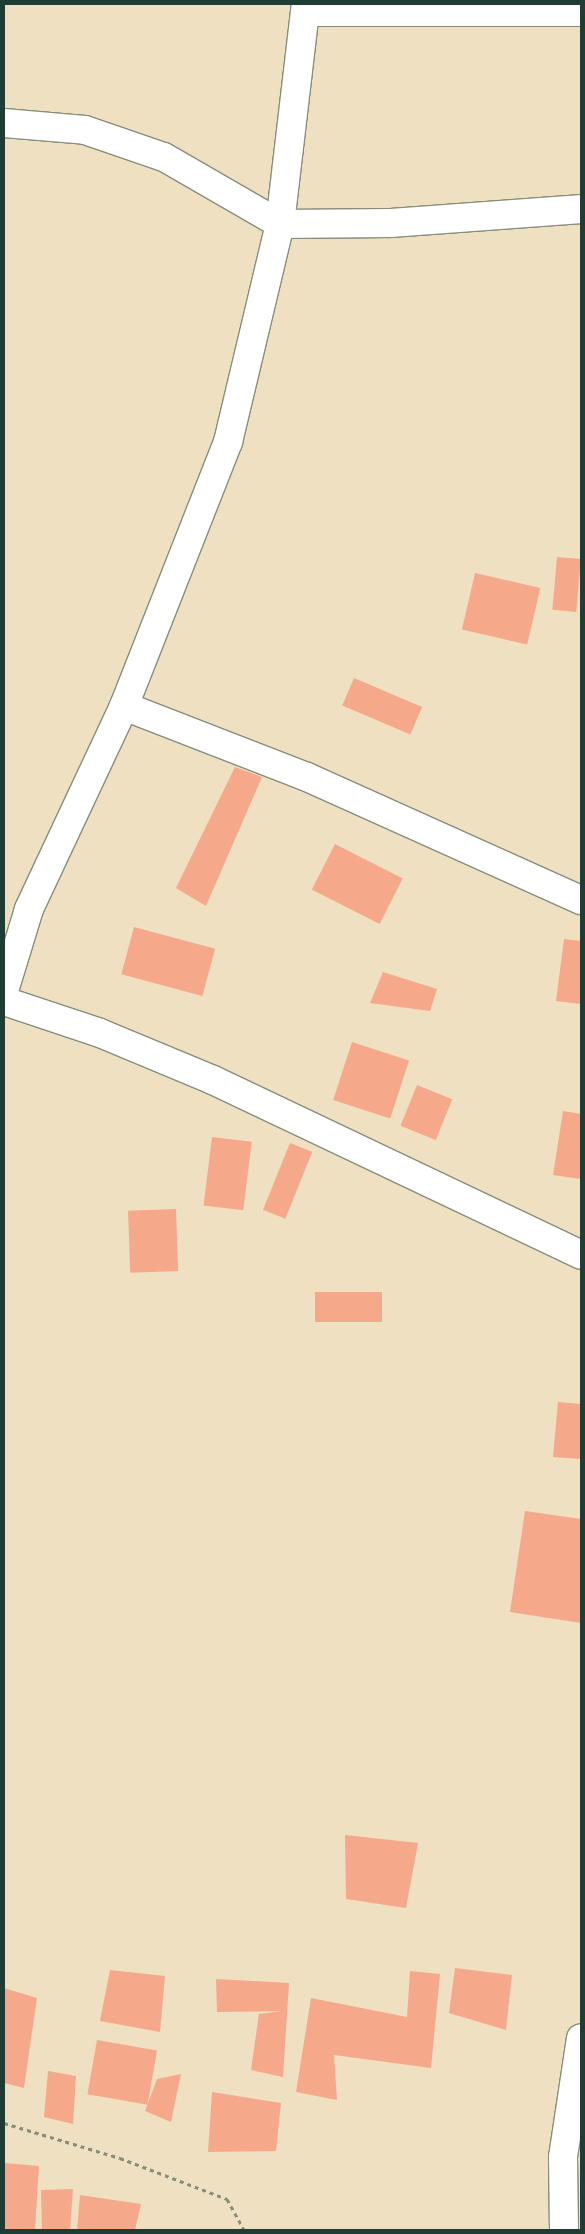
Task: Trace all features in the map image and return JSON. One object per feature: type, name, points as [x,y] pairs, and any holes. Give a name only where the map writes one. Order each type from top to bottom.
[{"type":"street","points":[[4,991],[29,909],[124,706],[228,442],[280,224],[306,8],[581,12]]},
{"type":"street","points":[[4,123],[85,130],[164,157],[280,224],[391,223],[581,209]]},
{"type":"street","points":[[124,706],[306,777],[581,900]]},
{"type":"street","points":[[4,1001],[100,1033],[213,1080],[581,1255]]},
{"type":"street","points":[[564,2230],[563,2157],[581,2042]]},
{"type":"path","points":[[4,2122],[120,2158],[227,2199],[244,2230]]},
{"type":"building","points":[[557,557],[581,559],[576,612],[552,610]]},
{"type":"building","points":[[475,573],[540,588],[527,645],[462,630]]},
{"type":"building","points":[[354,678],[422,707],[410,735],[342,706]]},
{"type":"building","points":[[235,767],[262,777],[206,906],[176,888]]},
{"type":"building","points":[[335,844],[403,879],[380,924],[312,889]]},
{"type":"building","points":[[134,927],[215,949],[202,996],[121,974]]},
{"type":"building","points":[[564,939],[581,941],[581,1004],[556,1001]]},
{"type":"building","points":[[383,972],[437,989],[430,1011],[370,1003]]},
{"type":"building","points":[[352,1042],[409,1061],[390,1119],[333,1100]]},
{"type":"building","points":[[417,1085],[452,1099],[436,1140],[401,1126]]},
{"type":"building","points":[[563,1111],[581,1114],[581,1179],[553,1175]]},
{"type":"building","points":[[212,1137],[252,1142],[243,1210],[204,1205]]},
{"type":"building","points":[[290,1143],[312,1152],[285,1219],[263,1210]]},
{"type":"building","points":[[176,1209],[178,1271],[130,1273],[128,1211]]},
{"type":"building","points":[[315,1292],[382,1292],[382,1322],[315,1322]]},
{"type":"building","points":[[558,1402],[581,1404],[581,1459],[553,1457]]},
{"type":"building","points":[[525,1511],[581,1519],[581,1623],[510,1612]]},
{"type":"building","points":[[345,1835],[418,1843],[406,1908],[346,1899]]},
{"type":"building","points":[[455,1968],[512,1975],[506,2030],[449,2013]]},
{"type":"building","points":[[110,1970],[165,1976],[160,2032],[100,2021]]},
{"type":"building","points":[[410,1971],[440,1974],[431,2068],[334,2055],[337,2100],[296,2092],[311,1998],[407,2017]]},
{"type":"building","points":[[216,1979],[289,1983],[283,2077],[251,2070],[259,2014],[283,2011],[217,2012]]},
{"type":"building","points":[[4,1988],[37,1998],[24,2088],[4,2083]]},
{"type":"building","points":[[97,2040],[157,2051],[148,2105],[87,2094]]},
{"type":"building","points":[[48,2071],[76,2076],[73,2124],[44,2117]]},
{"type":"building","points":[[181,2074],[171,2122],[145,2111],[157,2079]]},
{"type":"building","points":[[212,2092],[281,2103],[276,2151],[208,2152]]},
{"type":"building","points":[[4,2163],[39,2166],[35,2230],[4,2230]]},
{"type":"building","points":[[73,2189],[70,2230],[42,2230],[41,2190]]},
{"type":"building","points":[[80,2195],[141,2204],[135,2230],[77,2230]]}]
